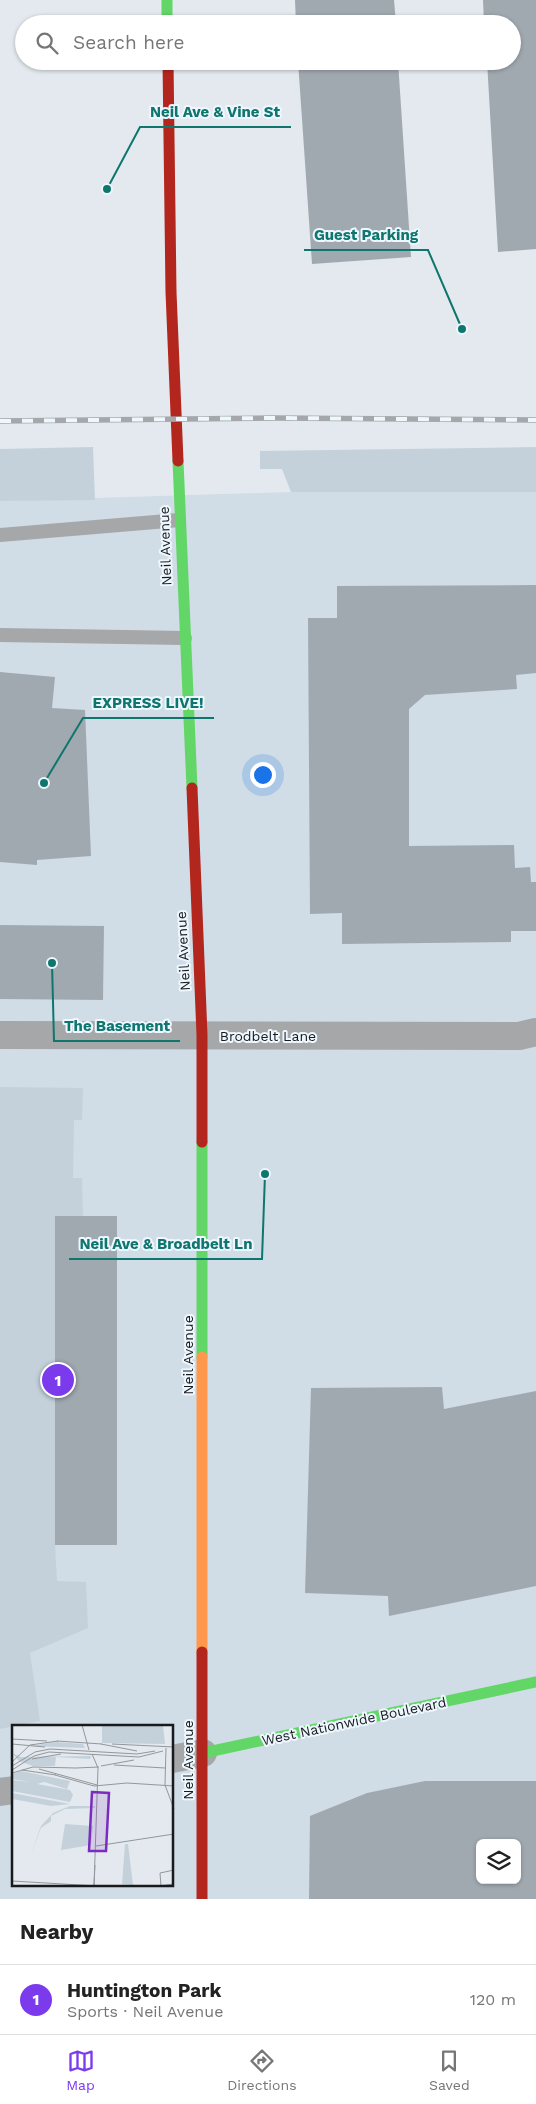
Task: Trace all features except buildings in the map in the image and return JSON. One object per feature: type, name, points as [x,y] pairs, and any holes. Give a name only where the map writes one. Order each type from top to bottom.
[{"type":"street","points":[[167,0],[167,15]]},
{"type":"street","name":"Neil Avenue","points":[[168,70],[171,292],[179,520],[202,1035],[202,1899]]},
{"type":"street","name":"Brodbelt Lane","points":[[0,1036],[519,1036],[536,1032]]},
{"type":"street","name":"West Nationwide Boulevard","points":[[174,1759],[536,1682]]},
{"type":"lane","points":[[0,535],[179,520]]},
{"type":"lane","points":[[0,635],[184,638]]},
{"type":"shaded area","points":[[93,447],[95,500],[0,501],[0,449]]},
{"type":"shaded area","points":[[536,447],[536,492],[291,492],[282,469],[260,469],[260,451]]},
{"type":"shaded area","points":[[291,492],[536,492],[536,1899],[0,1899],[0,501]]},
{"type":"shaded area","points":[[0,1087],[83,1088],[82,1120],[74,1120],[73,1178],[82,1178],[83,1216],[55,1545],[57,1581],[86,1582],[88,1628],[30,1653],[40,1721],[12,1725],[12,1727],[0,1729]]},
{"type":"railway","points":[[0,421],[274,418],[536,420]]},
{"type":"traffic: fast","points":[[167,0],[167,15]]},
{"type":"traffic: fast","points":[[178,461],[192,788]]},
{"type":"traffic: fast","points":[[202,1142],[202,1357]]},
{"type":"traffic: fast","points":[[203,1753],[536,1682]]},
{"type":"traffic: slow","points":[[202,1357],[202,1652]]},
{"type":"traffic: jam","points":[[168,70],[171,292],[178,461]]},
{"type":"traffic: jam","points":[[192,788],[202,1035],[202,1142]]},
{"type":"traffic: jam","points":[[202,1652],[202,1899]]},
{"type":"place","name":"Neil Ave & Vine St","points":[[107,189]]},
{"type":"place","name":"Guest Parking","points":[[462,329]]},
{"type":"place","name":"EXPRESS LIVE!","points":[[44,783]]},
{"type":"place","name":"The Basement","points":[[52,963]]},
{"type":"place","name":"Neil Ave & Broadbelt Ln","points":[[265,1174]]},
{"type":"place","name":"Huntington Park","points":[[58,1380]]}]
